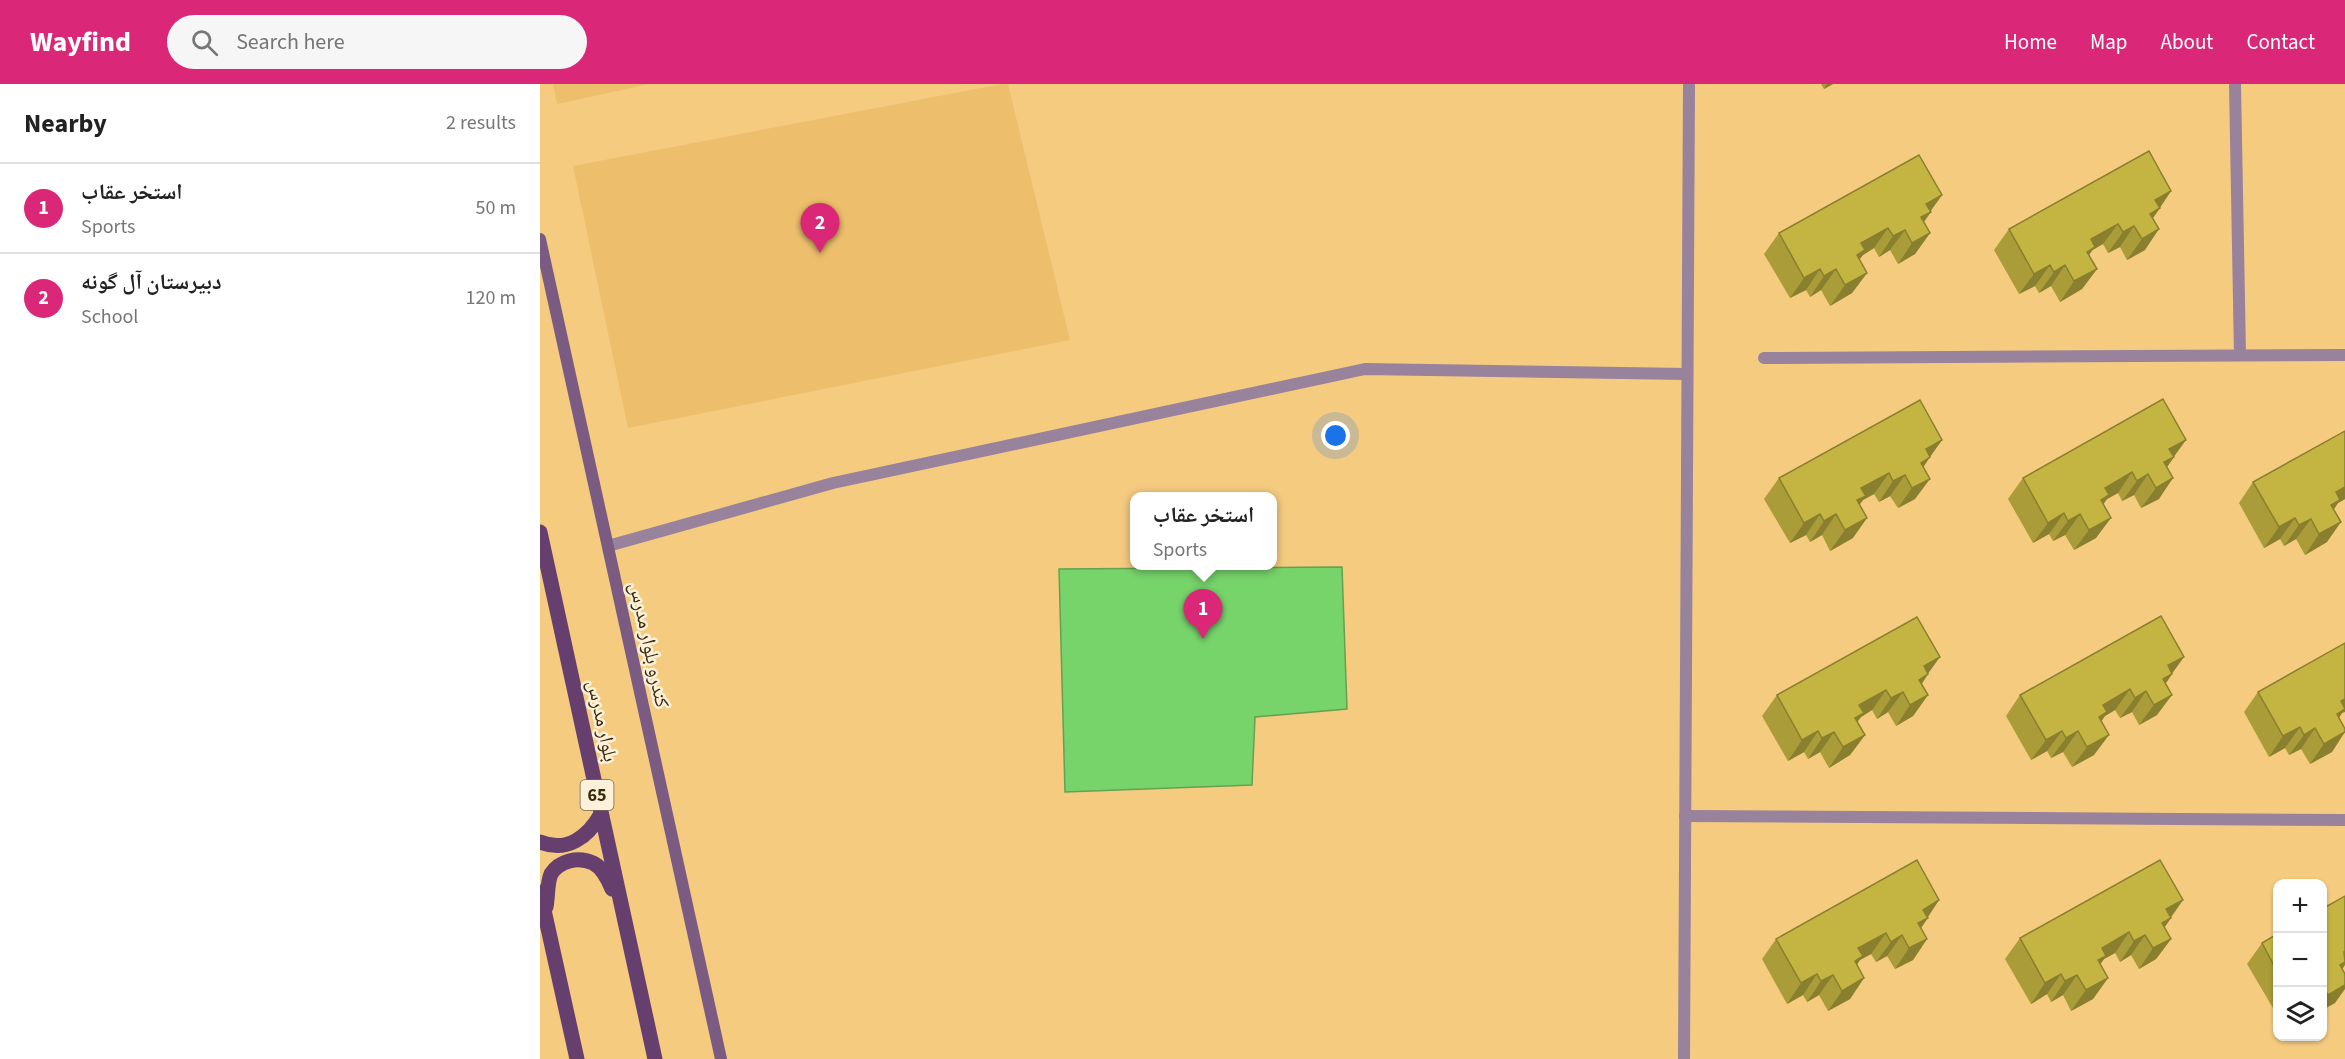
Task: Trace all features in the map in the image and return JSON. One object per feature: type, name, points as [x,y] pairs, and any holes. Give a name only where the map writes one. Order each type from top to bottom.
[{"type":"main road","name":"کندرو بلوار مدرس","points":[[540,239],[721,1059]]},
{"type":"main road","name":"بلوار مدرس","points":[[540,532],[655,1059]]},
{"type":"main road","points":[[540,842],[561,846],[578,841],[592,830],[601,814]]},
{"type":"main road","points":[[545,916],[550,877],[558,865],[572,860],[592,862],[605,873],[623,910]]},
{"type":"main road","points":[[540,892],[577,1059]]},
{"type":"street","points":[[1684,1059],[1689,84]]},
{"type":"street","points":[[2235,84],[2240,355]]},
{"type":"street","points":[[1764,358],[2345,355]]},
{"type":"street","points":[[608,546],[833,483],[1365,369],[1687,374]]},
{"type":"street","points":[[1685,816],[2345,820]]},
{"type":"shaded area","points":[[553,84],[650,84],[557,104]]},
{"type":"shaded area","points":[[1008,84],[1070,340],[628,428],[573,166]]},
{"type":"shaded area","points":[[1277,567],[1342,567],[1347,709],[1255,717],[1252,785],[1065,792],[1059,569],[1277,570]]},
{"type":"building","points":[[2149,151],[2171,191],[2155,200],[2160,208],[2150,214],[2159,229],[2142,239],[2134,226],[2123,232],[2118,224],[2091,239],[2095,247],[2087,252],[2097,269],[2074,281],[2065,265],[2054,272],[2050,265],[2034,274],[2009,229]]},
{"type":"building","points":[[1919,155],[1942,195],[1926,204],[1931,212],[1921,217],[1930,233],[1912,243],[1905,230],[1893,236],[1888,228],[1861,243],[1865,250],[1857,255],[1867,273],[1845,285],[1836,269],[1824,276],[1820,269],[1804,278],[1779,233]]},
{"type":"building","points":[[2163,399],[2186,440],[2169,449],[2174,457],[2164,462],[2173,478],[2156,488],[2148,474],[2137,481],[2132,472],[2105,488],[2109,495],[2101,500],[2111,518],[2089,530],[2080,514],[2068,521],[2064,513],[2048,523],[2023,478]]},
{"type":"building","points":[[1920,400],[1942,440],[1926,449],[1930,457],[1921,463],[1930,479],[1912,488],[1905,475],[1893,481],[1889,473],[1861,488],[1866,496],[1857,500],[1867,518],[1845,530],[1836,514],[1824,521],[1820,514],[1804,523],[1779,478]]},
{"type":"building","points":[[2345,431],[2345,487],[2336,492],[2340,500],[2331,505],[2341,522],[2319,534],[2311,519],[2299,525],[2295,518],[2279,527],[2253,482]]},
{"type":"building","points":[[2161,616],[2184,657],[2168,665],[2172,674],[2163,679],[2172,695],[2154,705],[2146,691],[2135,698],[2130,689],[2103,705],[2107,712],[2099,717],[2109,735],[2087,747],[2078,731],[2066,738],[2062,731],[2046,740],[2020,695]]},
{"type":"building","points":[[1917,617],[1940,657],[1924,666],[1928,674],[1919,680],[1928,695],[1910,705],[1903,692],[1891,698],[1886,690],[1859,705],[1864,713],[1855,718],[1865,735],[1843,747],[1834,732],[1822,738],[1818,731],[1802,740],[1777,695]]},
{"type":"building","points":[[2345,643],[2345,699],[2341,701],[2345,709],[2337,714],[2345,732],[2324,744],[2315,728],[2304,735],[2300,727],[2283,736],[2258,692]]},
{"type":"building","points":[[1917,860],[1939,900],[1923,910],[1928,918],[1918,923],[1927,939],[1909,948],[1902,935],[1891,942],[1886,933],[1858,948],[1863,956],[1855,961],[1864,978],[1842,991],[1833,975],[1821,981],[1817,974],[1801,983],[1776,939]]},
{"type":"building","points":[[2160,860],[2183,900],[2166,909],[2171,918],[2162,923],[2171,939],[2153,948],[2145,935],[2134,941],[2129,932],[2102,948],[2106,956],[2098,960],[2108,978],[2086,990],[2077,975],[2065,981],[2061,974],[2045,983],[2020,938]]},
{"type":"building","points":[[2345,896],[2345,962],[2340,965],[2345,974],[2345,985],[2328,995],[2327,994],[2327,906]]},
{"type":"building","points":[[2273,936],[2273,964],[2262,943]]},
{"type":"place","name":"دبیرستان آل گونه","points":[[820,253]]},
{"type":"place","name":"استخر عقاب","points":[[1203,639]]}]
